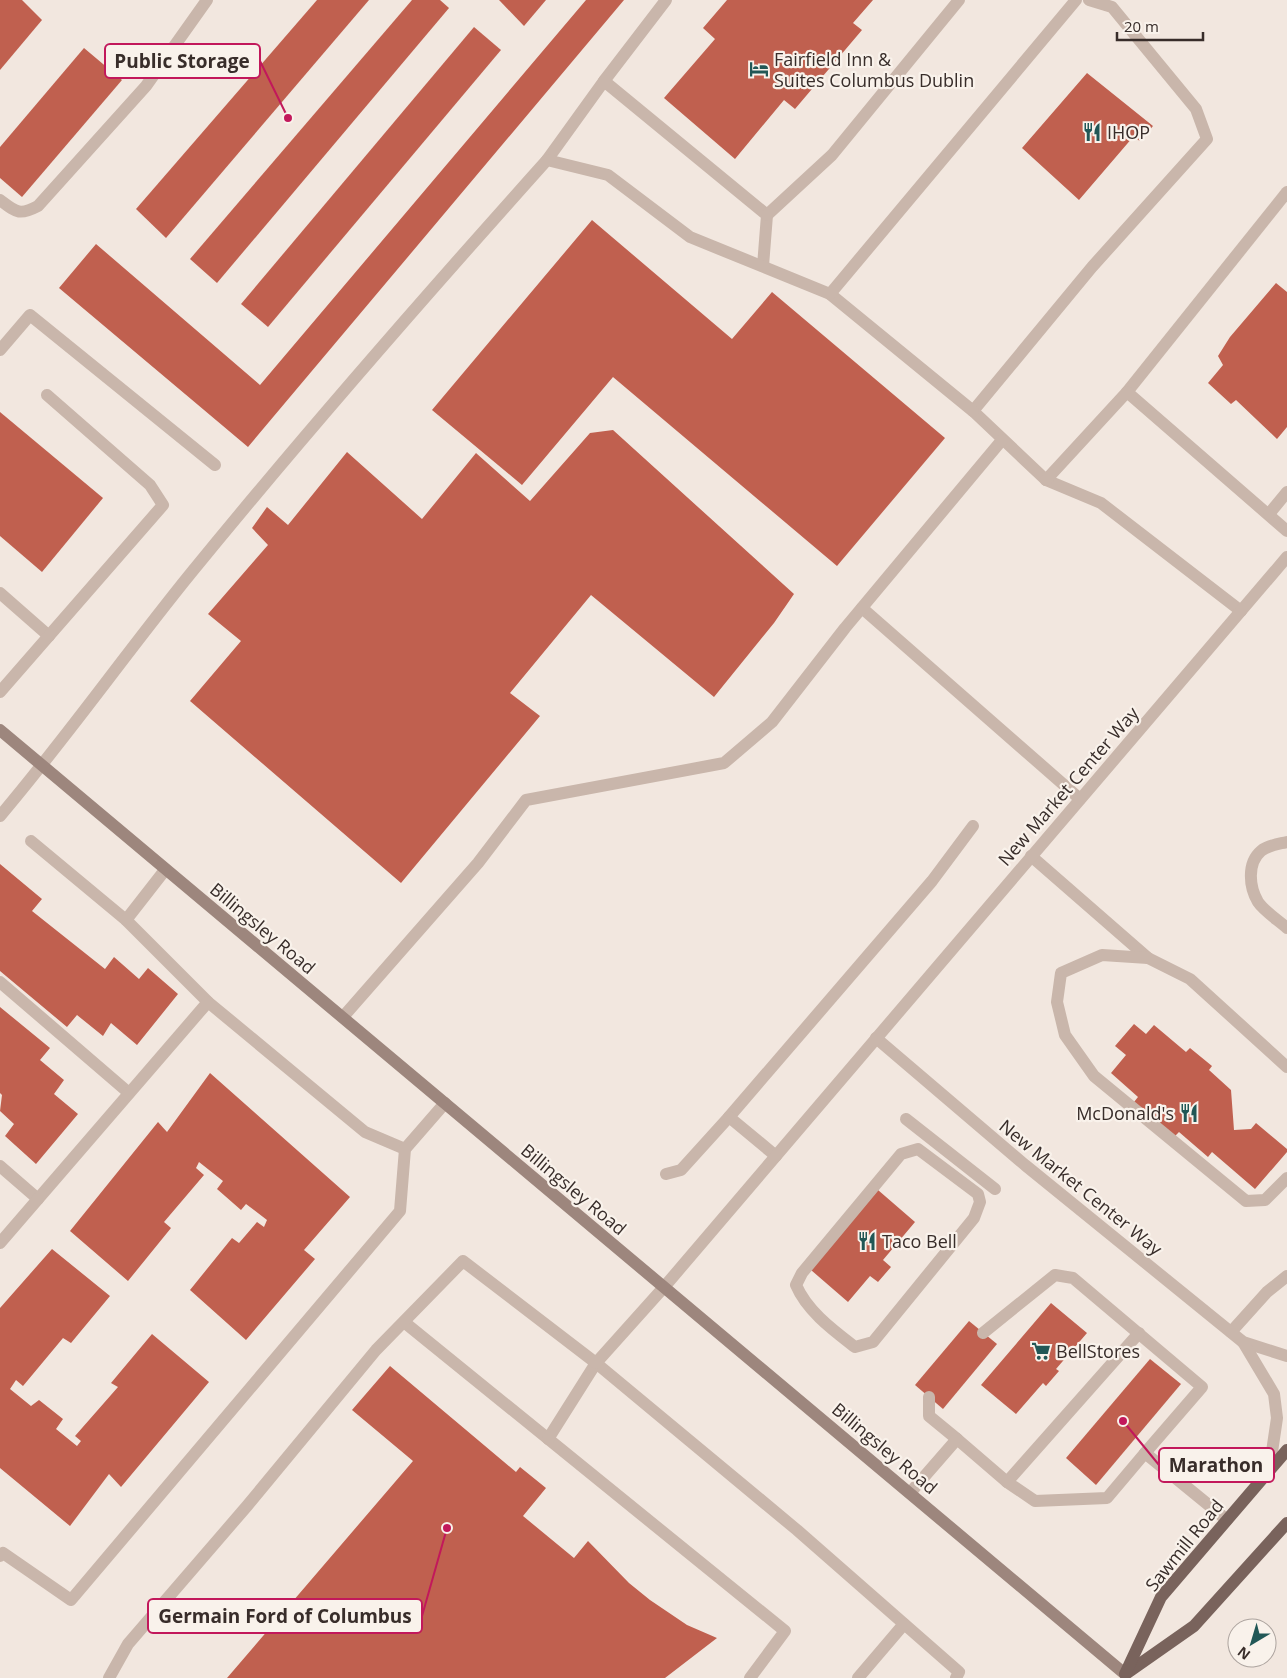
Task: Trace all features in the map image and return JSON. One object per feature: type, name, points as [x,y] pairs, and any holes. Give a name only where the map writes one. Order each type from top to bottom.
[{"type":"main road","name":"Sawmill Road","points":[[1124,1676],[1161,1597],[1287,1450]]},
{"type":"main road","points":[[1124,1676],[1194,1626],[1287,1524]]},
{"type":"street","points":[[0,200],[14,211],[26,212],[38,206],[146,86],[207,0]]},
{"type":"street","points":[[0,816],[43,766],[133,644],[215,543],[377,352],[547,160],[666,0]]},
{"type":"street","points":[[763,266],[767,215],[832,155],[959,0]]},
{"type":"street","points":[[830,294],[1076,0]]},
{"type":"street","points":[[973,411],[1092,267],[1208,139],[1196,109],[1112,7],[1089,0]]},
{"type":"street","points":[[604,81],[767,215]]},
{"type":"street","points":[[547,160],[608,175],[690,237],[830,294],[973,411],[1046,480],[1101,503],[1241,611]]},
{"type":"street","points":[[1046,480],[1127,392],[1287,192]]},
{"type":"street","points":[[0,350],[30,315],[215,465]]},
{"type":"street","points":[[1127,392],[1287,531]]},
{"type":"street","points":[[0,692],[163,504],[150,485],[47,395]]},
{"type":"street","points":[[343,1017],[478,863],[526,800],[724,763],[772,722],[862,608],[1002,440]]},
{"type":"street","points":[[1269,514],[1287,492]]},
{"type":"street","name":"New Market Center Way","points":[[548,1439],[596,1363],[665,1286],[1287,557]]},
{"type":"street","points":[[0,593],[49,636]]},
{"type":"street","points":[[862,608],[1080,799]]},
{"type":"street","name":"Billingsley Road","points":[[0,730],[165,870],[665,1286],[1124,1676]]},
{"type":"street","points":[[666,1174],[681,1170],[729,1116],[932,882],[973,826]]},
{"type":"street","points":[[31,841],[126,920],[208,1002],[365,1132],[405,1149]]},
{"type":"street","points":[[1287,842],[1273,845],[1260,852],[1251,870],[1251,880],[1258,902],[1287,928]]},
{"type":"street","points":[[1031,856],[1148,958],[1190,979],[1287,1067]]},
{"type":"street","points":[[126,920],[165,870]]},
{"type":"street","points":[[1148,958],[1102,955],[1061,973],[1057,1002],[1065,1035],[1094,1076],[1246,1200],[1265,1200],[1287,1178]]},
{"type":"street","points":[[0,982],[129,1093]]},
{"type":"street","points":[[0,1244],[208,1002]]},
{"type":"street","name":"New Market Center Way","points":[[876,1038],[1025,1165],[1243,1342],[1274,1394],[1277,1418],[1268,1472]]},
{"type":"street","points":[[1,1553],[71,1600],[400,1212],[405,1149],[445,1103]]},
{"type":"street","points":[[729,1116],[776,1156]]},
{"type":"street","points":[[906,1119],[996,1189]]},
{"type":"street","points":[[918,1149],[978,1194],[980,1202],[974,1218],[873,1342],[855,1347],[825,1323],[800,1296],[796,1285],[802,1273],[901,1154],[918,1149],[927,1134]]},
{"type":"street","points":[[0,1166],[38,1199]]},
{"type":"street","points":[[109,1678],[128,1644],[247,1506],[376,1350],[463,1261],[596,1363],[797,1530],[959,1672],[956,1678]]},
{"type":"street","points":[[929,1397],[929,1416],[1007,1482],[1035,1500],[1107,1498],[1202,1387],[1073,1278],[1055,1275],[983,1333]]},
{"type":"street","points":[[1231,1332],[1267,1292],[1287,1276]]},
{"type":"street","points":[[404,1322],[785,1631],[750,1678]]},
{"type":"street","points":[[1007,1482],[1139,1333]]},
{"type":"street","name":"New Market Center Way","points":[[1243,1342],[1287,1356]]},
{"type":"street","points":[[910,1493],[957,1439]]},
{"type":"street","points":[[1145,1453],[1228,1520]]},
{"type":"street","points":[[858,1678],[904,1624]]},
{"type":"building","points":[[0,0],[22,0],[42,20],[0,70]]},
{"type":"building","points":[[317,0],[369,0],[166,238],[136,209]]},
{"type":"building","points":[[412,0],[440,0],[449,8],[217,283],[190,259]]},
{"type":"building","points":[[499,0],[546,0],[524,26]]},
{"type":"building","points":[[586,0],[624,0],[248,447],[59,288],[96,244],[260,385]]},
{"type":"building","name":"Fairfield Inn & Suites Columbus Dublin","points":[[727,0],[873,0],[853,23],[862,30],[795,109],[784,100],[735,159],[664,98],[715,39],[703,28]]},
{"type":"building","points":[[474,27],[501,50],[268,327],[241,304]]},
{"type":"building","points":[[84,48],[122,80],[22,197],[0,178],[0,147]]},
{"type":"building","name":"IHOP","points":[[1087,73],[1153,126],[1140,141],[1133,137],[1079,200],[1022,148]]},
{"type":"building","points":[[592,220],[732,339],[772,292],[945,438],[837,566],[613,377],[522,485],[432,410]]},
{"type":"building","points":[[1276,283],[1287,292],[1287,427],[1277,439],[1236,400],[1231,404],[1208,383],[1223,365],[1218,356],[1230,337]]},
{"type":"building","points":[[0,412],[103,498],[42,572],[0,536]]},
{"type":"building","points":[[613,430],[794,594],[774,623],[714,697],[591,595],[510,693],[540,716],[401,883],[190,701],[241,641],[208,614],[268,545],[252,528],[267,507],[288,525],[347,452],[422,519],[476,453],[530,501],[590,433]]},
{"type":"building","points":[[0,864],[42,899],[32,911],[105,969],[114,957],[139,979],[148,968],[178,994],[137,1045],[111,1023],[103,1036],[77,1015],[67,1027],[0,971]]},
{"type":"building","points":[[0,1007],[50,1048],[40,1060],[64,1080],[54,1094],[78,1114],[36,1164],[5,1136],[14,1124],[0,1111],[2,1095],[0,1093]]},
{"type":"building","name":"McDonald's","points":[[1134,1024],[1146,1034],[1154,1025],[1186,1052],[1190,1048],[1212,1066],[1209,1070],[1231,1090],[1234,1130],[1251,1129],[1256,1123],[1287,1149],[1287,1152],[1255,1189],[1212,1152],[1208,1157],[1179,1132],[1174,1137],[1134,1102],[1138,1097],[1111,1073],[1126,1055],[1115,1046]]},
{"type":"building","points":[[210,1073],[350,1197],[304,1250],[315,1259],[246,1340],[190,1290],[232,1238],[239,1243],[257,1222],[264,1227],[267,1220],[246,1204],[241,1210],[217,1189],[223,1181],[199,1162],[196,1168],[204,1175],[164,1222],[171,1228],[128,1281],[70,1231],[158,1122],[167,1132]]},
{"type":"building","name":"Taco Bell","points":[[878,1190],[915,1222],[883,1260],[891,1267],[878,1282],[870,1276],[848,1302],[811,1270]]},
{"type":"building","points":[[52,1249],[110,1296],[71,1343],[63,1338],[23,1386],[16,1380],[10,1389],[31,1406],[39,1400],[63,1419],[56,1429],[77,1446],[81,1441],[75,1436],[118,1387],[111,1383],[152,1334],[209,1382],[121,1487],[109,1474],[70,1526],[0,1468],[0,1308]]},
{"type":"building","name":"BellStores","points":[[1051,1303],[1087,1333],[1056,1369],[1059,1371],[1046,1386],[1043,1383],[1016,1414],[981,1385]]},
{"type":"building","points":[[969,1321],[997,1344],[943,1409],[915,1385]]},
{"type":"building","points":[[1150,1359],[1181,1384],[1096,1485],[1066,1458]]},
{"type":"building","points":[[390,1366],[516,1472],[520,1467],[546,1488],[523,1516],[574,1558],[588,1541],[629,1583],[650,1600],[687,1625],[717,1638],[665,1678],[227,1678],[413,1461],[352,1410]]},
{"type":"place","name":"Fairfield Inn & Suites Columbus Dublin","points":[[759,69]]},
{"type":"place","name":"Public Storage","points":[[288,118]]},
{"type":"place","name":"IHOP","points":[[1092,132]]},
{"type":"place","name":"McDonald's","points":[[1189,1113]]},
{"type":"place","name":"Taco Bell","points":[[867,1241]]},
{"type":"place","name":"BellStores","points":[[1041,1351]]},
{"type":"place","name":"Marathon","points":[[1123,1421]]},
{"type":"place","name":"Germain Ford of Columbus","points":[[447,1528]]}]
